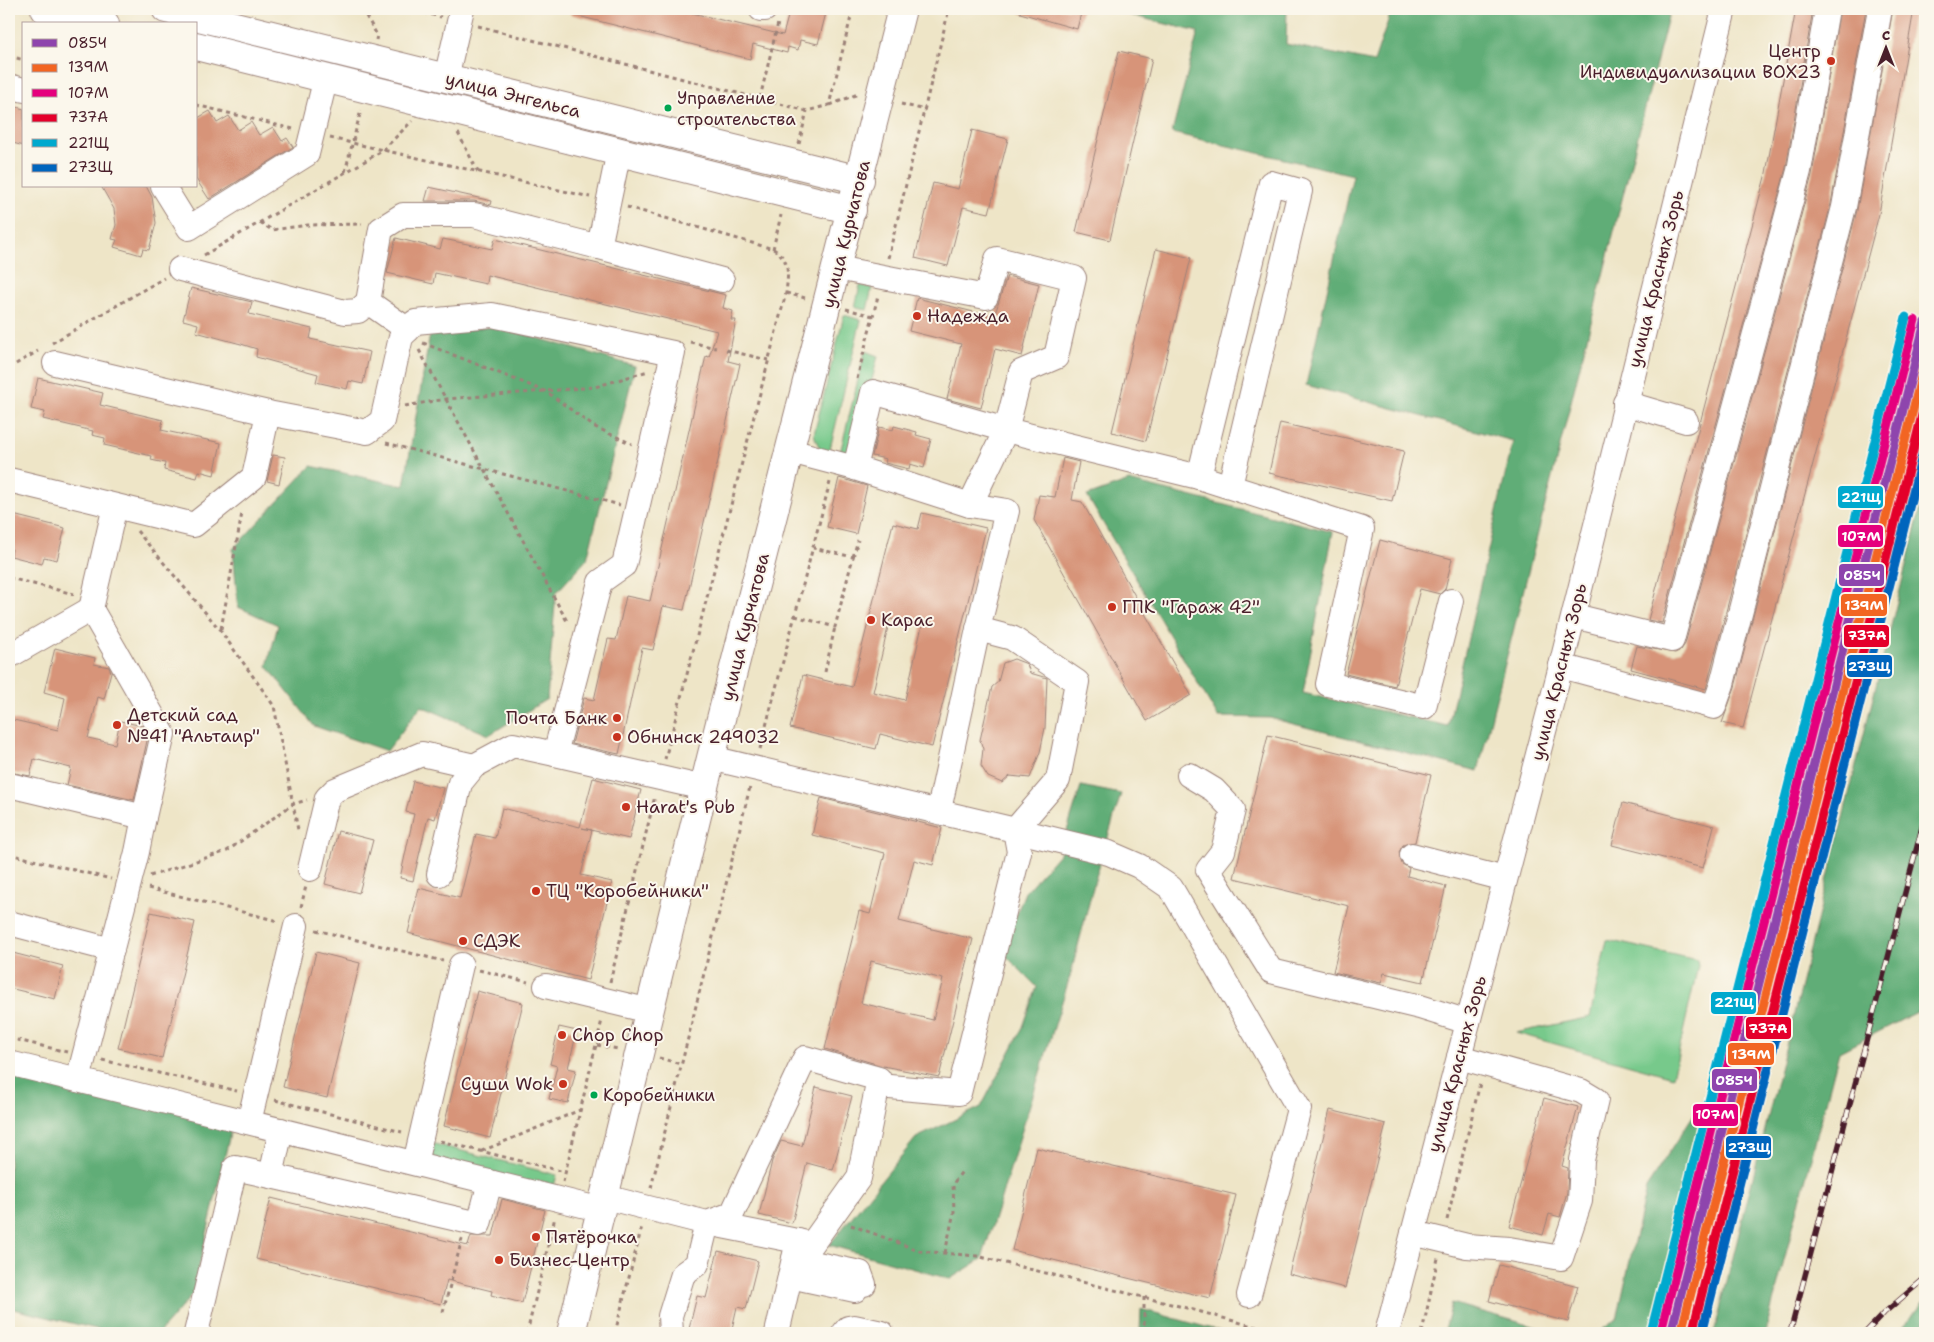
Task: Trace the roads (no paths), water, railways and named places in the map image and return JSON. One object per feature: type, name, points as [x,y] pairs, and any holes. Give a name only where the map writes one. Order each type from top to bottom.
[{"type":"main road","points":[[45,9],[72,20],[88,22]]},
{"type":"main road","name":"улица Энгельса","points":[[166,9],[860,180]]},
{"type":"main road","name":"улица Курчатова","points":[[571,1333],[604,1204],[711,758],[860,180],[902,9]]},
{"type":"main road","name":"улица Энгельса","points":[[198,46],[852,210]]},
{"type":"street","name":"улица Красных Зорь","points":[[1387,1333],[1574,616],[1625,403],[1724,9]]},
{"type":"street","points":[[1574,616],[1672,640],[1799,171],[1827,9]]},
{"type":"street","points":[[1561,666],[1714,707],[1722,684],[1844,207],[1880,9]]},
{"type":"street","points":[[446,78],[461,15]]},
{"type":"street","points":[[164,188],[189,228],[307,154],[326,77]]},
{"type":"street","points":[[9,86],[22,89]]},
{"type":"street","points":[[599,247],[619,151]]},
{"type":"street","points":[[1199,477],[1271,184],[1300,191],[1230,486]]},
{"type":"street","points":[[180,269],[345,312],[358,311],[368,302],[381,229],[403,214],[474,215],[722,280]]},
{"type":"street","points":[[837,268],[986,298],[997,259],[1074,278],[1056,357],[1021,372],[1006,430],[970,505]]},
{"type":"street","points":[[368,302],[410,334]]},
{"type":"street","points":[[50,352],[268,413],[367,432],[382,421],[402,337],[410,334],[415,322],[492,315],[673,353],[624,565],[600,582],[555,754]]},
{"type":"street","points":[[845,465],[873,392],[1006,430],[1199,477],[1362,529],[1328,684],[1424,707],[1451,601]]},
{"type":"street","points":[[1625,403],[1686,421]]},
{"type":"street","points":[[9,480],[194,526],[254,477],[268,413]]},
{"type":"street","points":[[790,451],[845,465],[970,505],[1007,511],[978,629],[939,810]]},
{"type":"street","points":[[78,1080],[112,950],[162,734],[92,604],[115,506]]},
{"type":"street","points":[[9,656],[92,604]]},
{"type":"street","points":[[878,1086],[959,1093],[1019,852],[1016,830],[1058,780],[1076,682],[1012,638],[978,629]]},
{"type":"street","points":[[439,874],[460,783],[474,766],[514,746],[704,788]]},
{"type":"street","points":[[307,876],[327,798],[335,790],[422,754],[474,766]]},
{"type":"street","points":[[711,758],[939,810],[1109,853],[1139,866],[1171,888],[1299,1109],[1249,1295]]},
{"type":"street","points":[[1189,774],[1214,790],[1233,810],[1223,851],[1208,870],[1271,971],[1420,1007],[1468,1022]]},
{"type":"street","points":[[9,785],[144,817]]},
{"type":"street","points":[[1412,855],[1505,879]]},
{"type":"street","points":[[9,923],[112,950]]},
{"type":"street","points":[[249,1122],[296,926]]},
{"type":"street","points":[[415,1164],[461,965]]},
{"type":"street","points":[[546,986],[650,1012]]},
{"type":"street","points":[[1413,1233],[1467,1246],[1508,1249],[1561,1258],[1580,1202],[1582,1160],[1596,1100],[1581,1091],[1458,1057]]},
{"type":"street","points":[[707,1223],[732,1214],[805,1058],[879,1079],[859,1178],[812,1244],[794,1259],[777,1333]]},
{"type":"street","points":[[9,1062],[490,1182],[604,1204],[646,1208],[707,1223],[794,1259],[860,1273],[859,1287]]},
{"type":"street","points":[[271,1176],[281,1130]]},
{"type":"street","points":[[196,1333],[235,1168],[479,1224],[490,1182]]},
{"type":"street","points":[[671,1333],[670,1316],[683,1274],[697,1264],[707,1223]]},
{"type":"street","points":[[844,1333],[848,1328],[854,1327],[882,1333]]},
{"type":"railway","points":[[1790,1333],[1925,816]]},
{"type":"railway","points":[[1865,1333],[1884,1313],[1925,1278]]},
{"type":"place","name":"Центр Индивидуализации BOX23","points":[[1831,61]]},
{"type":"place","name":"Управление строительства","points":[[668,108]]},
{"type":"place","name":"Надежда","points":[[917,316]]},
{"type":"place","name":"ГПК \"Гараж 42\"","points":[[1112,607]]},
{"type":"place","name":"Карас","points":[[871,620]]},
{"type":"place","name":"Почта Банк","points":[[617,718]]},
{"type":"place","name":"Детский сад №41 \"Альтаир\"","points":[[117,725]]},
{"type":"place","name":"Обнинск 249032","points":[[617,737]]},
{"type":"place","name":"Harat's Pub","points":[[626,807]]},
{"type":"place","name":"ТЦ \"Коробейники\"","points":[[536,891]]},
{"type":"place","name":"СДЭК","points":[[463,941]]},
{"type":"place","name":"Chop Chop","points":[[562,1035]]},
{"type":"place","name":"Суши Wok","points":[[563,1084]]},
{"type":"place","name":"Коробейники","points":[[594,1095]]},
{"type":"place","name":"Пятёрочка","points":[[536,1237]]},
{"type":"place","name":"Бизнес-Центр","points":[[499,1260]]}]
